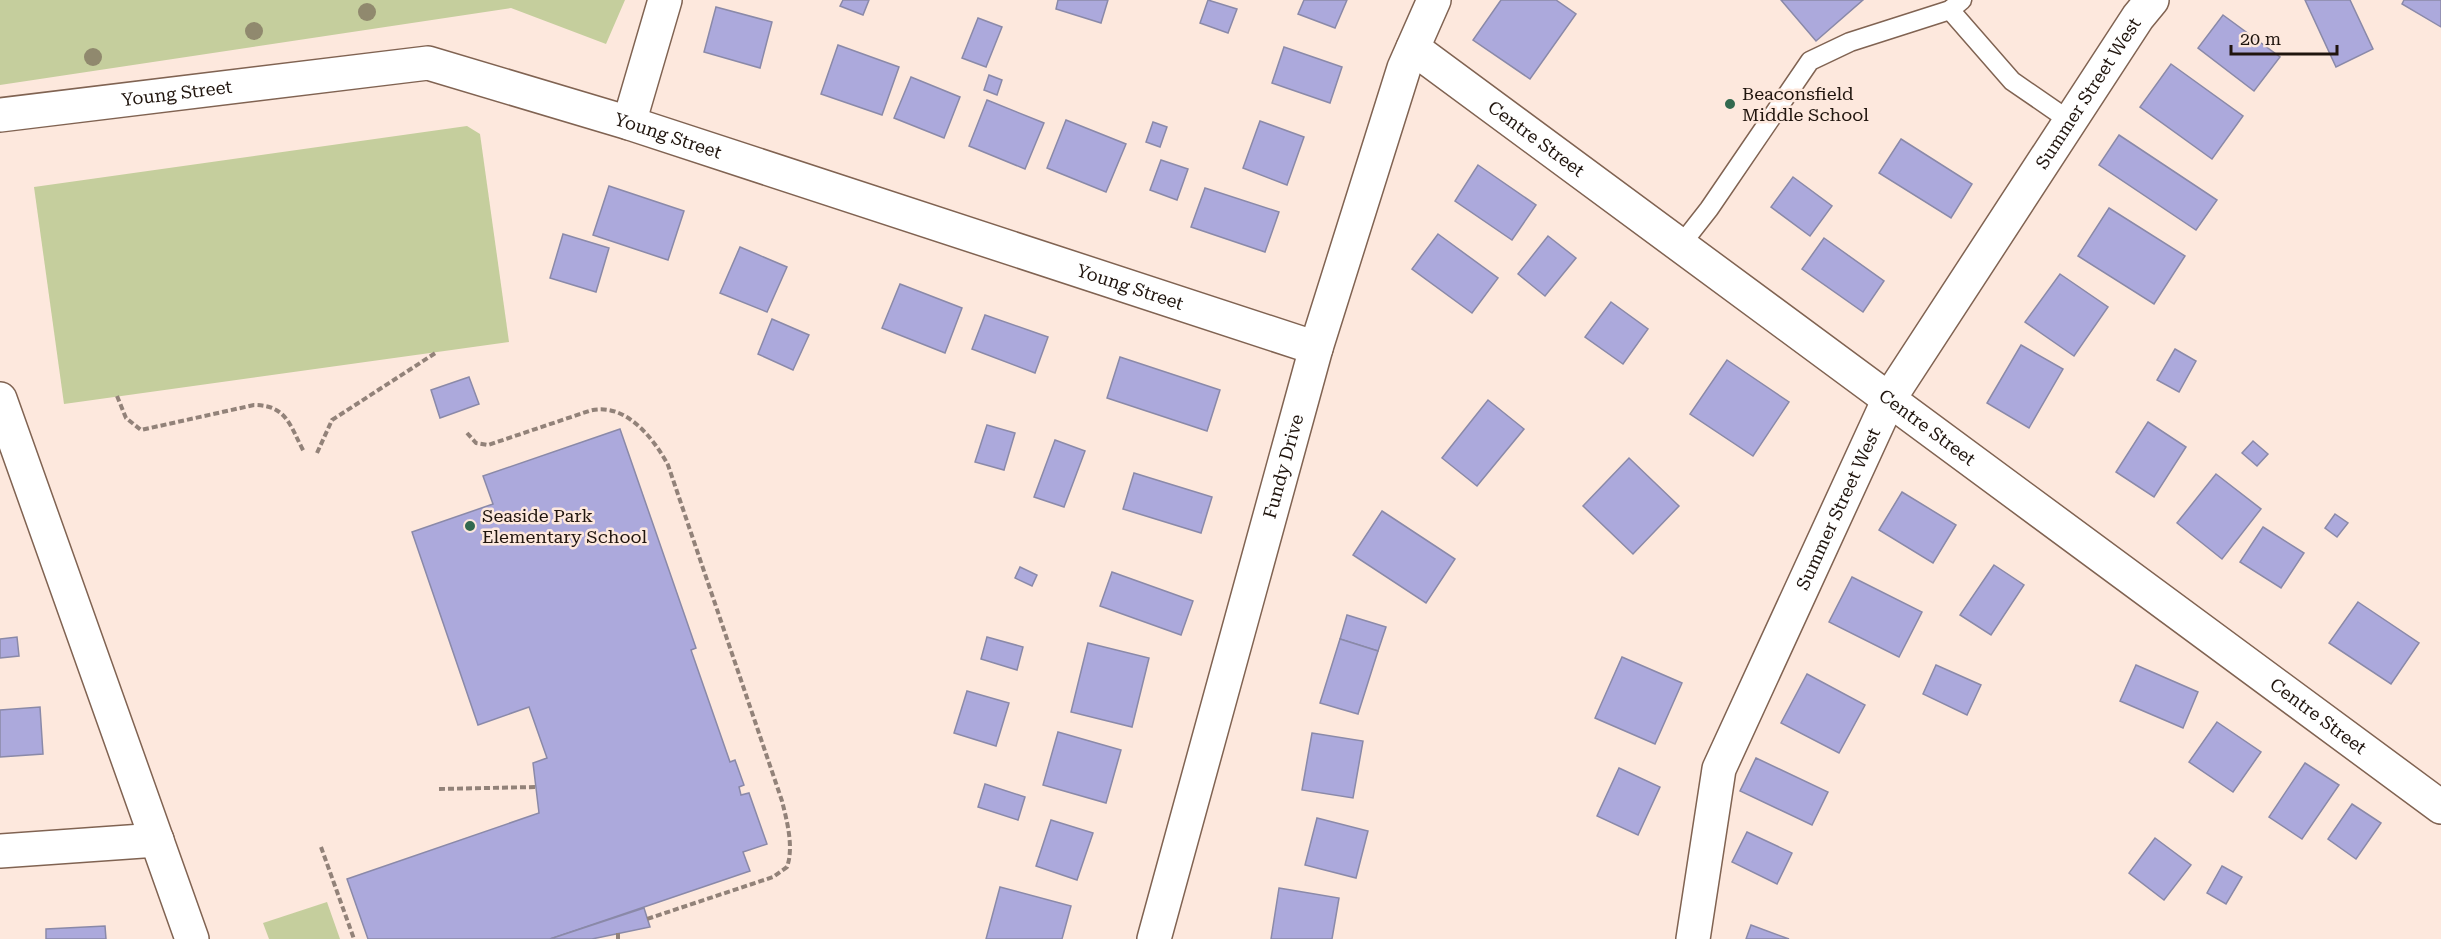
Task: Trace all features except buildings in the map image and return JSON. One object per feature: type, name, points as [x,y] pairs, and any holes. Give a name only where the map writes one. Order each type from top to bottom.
[{"type":"street","points":[[629,123],[665,0]]},
{"type":"street","name":"Fundy Drive","points":[[1154,939],[1316,348],[1404,68],[1434,0]]},
{"type":"street","name":"Summer Street West","points":[[1693,939],[1719,770],[1889,399],[2138,17],[2152,0]]},
{"type":"street","name":"Centre Street","points":[[1413,48],[1889,399],[2435,791]]},
{"type":"street","name":"Young Street","points":[[0,115],[428,63],[629,123],[1316,348]]},
{"type":"street","points":[[3,413],[192,939]]},
{"type":"street","points":[[0,851],[157,840]]},
{"type":"lane","points":[[1680,246],[1709,209],[1810,61],[1850,42],[1956,5],[2012,81],[2070,121]]},
{"type":"path","points":[[317,453],[332,420],[437,352]]},
{"type":"path","points":[[117,396],[126,418],[141,430],[254,405],[267,405],[277,408],[284,416],[304,452]]},
{"type":"path","points":[[467,433],[476,443],[488,445],[590,411],[606,408],[620,412],[634,423],[652,441],[668,465],[782,801],[788,828],[790,855],[787,867],[773,876],[647,919]]},
{"type":"path","points":[[439,789],[536,787]]},
{"type":"path","points":[[321,847],[354,939]]},
{"type":"path","points":[[618,933],[618,939]]},
{"type":"green space","points":[[0,0],[625,0],[606,44],[511,8],[0,85]]},
{"type":"green space","points":[[467,126],[480,134],[509,342],[64,404],[34,187]]},
{"type":"green space","points":[[327,902],[340,939],[269,939],[263,923]]},
{"type":"place","name":"Beaconsfield Middle School","points":[[1730,104]]},
{"type":"place","name":"Seaside Park Elementary School","points":[[470,526]]}]
